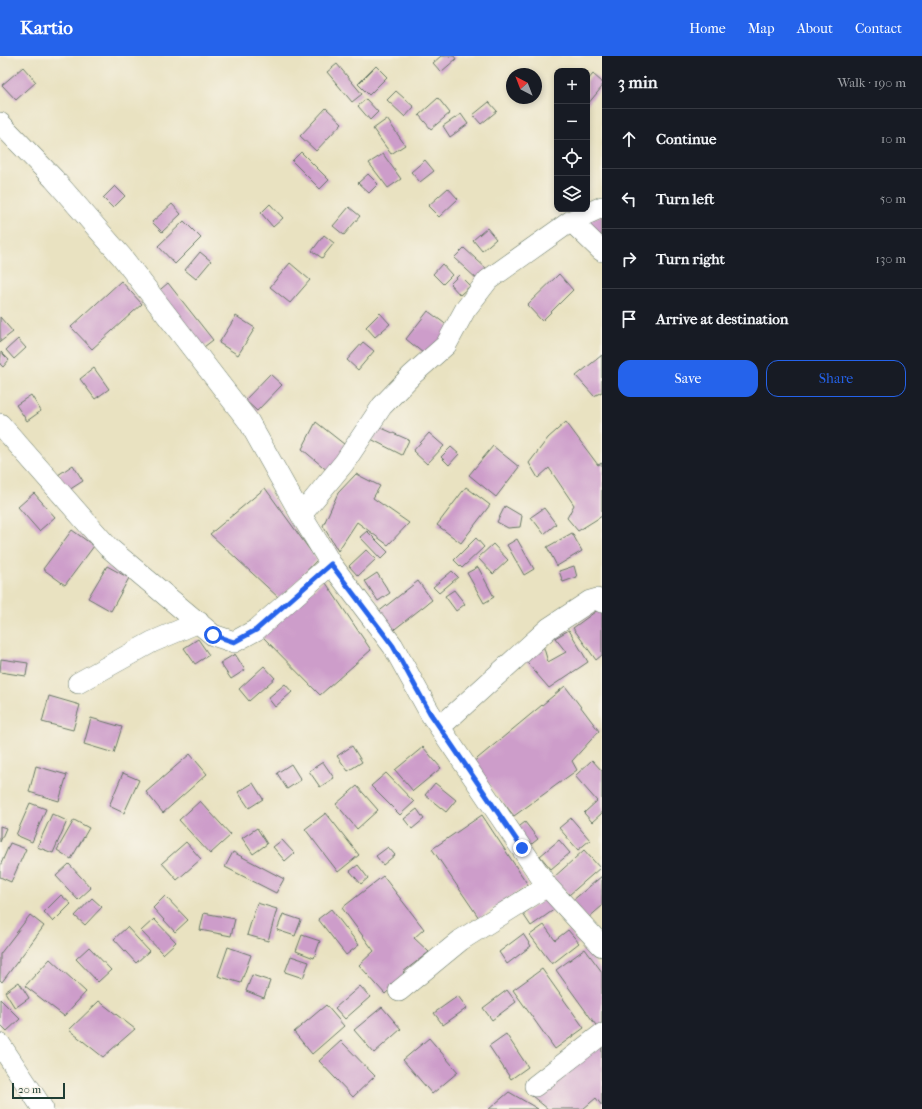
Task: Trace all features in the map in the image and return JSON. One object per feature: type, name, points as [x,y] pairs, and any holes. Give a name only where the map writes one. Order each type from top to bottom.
[{"type":"street","points":[[0,123],[54,179],[122,257],[249,422],[301,515],[331,564],[393,646],[430,713],[547,886],[602,946]]},
{"type":"street","points":[[301,515],[344,463],[382,406],[412,375],[446,345],[465,310],[488,280],[571,221],[602,207]]},
{"type":"street","points":[[571,221],[602,250]]},
{"type":"street","points":[[0,424],[108,547],[213,635],[234,642],[256,630],[331,564]]},
{"type":"street","points":[[440,727],[549,628],[590,601],[597,599],[602,602]]},
{"type":"street","points":[[78,683],[152,642],[199,622]]},
{"type":"street","points":[[399,991],[462,940],[547,886]]},
{"type":"street","points":[[535,1086],[602,1034]]},
{"type":"street","points":[[0,1044],[43,1109]]},
{"type":"building","points":[[441,56],[454,56],[456,59],[441,72],[433,63]]},
{"type":"building","points":[[337,64],[362,94],[352,102],[327,72]]},
{"type":"building","points":[[376,66],[387,77],[369,95],[358,84]]},
{"type":"building","points":[[23,67],[36,82],[16,100],[2,85]]},
{"type":"building","points":[[593,74],[602,82],[602,87],[590,101],[590,78]]},
{"type":"building","points":[[396,91],[414,107],[405,117],[387,100]]},
{"type":"building","points":[[438,98],[450,113],[431,129],[419,115]]},
{"type":"building","points":[[366,99],[378,112],[370,120],[358,106]]},
{"type":"building","points":[[489,102],[497,111],[481,124],[473,115]]},
{"type":"building","points":[[326,108],[342,123],[316,151],[300,136]]},
{"type":"building","points":[[461,114],[468,124],[450,137],[443,126]]},
{"type":"building","points":[[387,119],[405,145],[391,154],[373,129]]},
{"type":"building","points":[[301,152],[329,180],[320,189],[292,161]]},
{"type":"building","points":[[383,154],[401,179],[388,188],[369,163]]},
{"type":"building","points":[[425,160],[434,171],[420,182],[411,172]]},
{"type":"building","points":[[368,174],[378,184],[369,193],[358,183]]},
{"type":"building","points":[[115,186],[125,196],[113,208],[103,198]]},
{"type":"building","points":[[448,188],[458,199],[439,217],[428,206]]},
{"type":"building","points":[[172,204],[181,214],[162,232],[152,222]]},
{"type":"building","points":[[270,204],[283,218],[273,227],[261,213]]},
{"type":"building","points":[[349,207],[360,216],[344,235],[333,226]]},
{"type":"building","points":[[602,215],[602,240],[582,221]]},
{"type":"building","points":[[184,221],[201,238],[175,264],[158,246]]},
{"type":"building","points":[[487,228],[496,239],[482,251],[473,240]]},
{"type":"building","points":[[324,235],[334,243],[322,258],[312,251]]},
{"type":"building","points":[[464,248],[488,270],[478,280],[454,258]]},
{"type":"building","points":[[200,252],[211,261],[196,279],[185,270]]},
{"type":"building","points":[[290,263],[310,280],[290,303],[270,287]]},
{"type":"building","points":[[442,264],[452,275],[443,284],[433,274]]},
{"type":"building","points":[[559,274],[573,290],[542,321],[527,305]]},
{"type":"building","points":[[459,275],[470,286],[460,295],[450,284]]},
{"type":"building","points":[[121,281],[142,304],[92,349],[71,327]]},
{"type":"building","points":[[168,283],[213,340],[200,350],[155,294]]},
{"type":"building","points":[[428,311],[452,329],[429,358],[406,339]]},
{"type":"building","points":[[380,313],[390,324],[375,337],[366,327]]},
{"type":"building","points":[[236,316],[255,328],[238,355],[219,343]]},
{"type":"building","points":[[0,317],[13,332],[0,342]]},
{"type":"building","points":[[18,339],[26,348],[14,359],[6,350]]},
{"type":"building","points":[[363,342],[374,351],[358,370],[347,360]]},
{"type":"building","points":[[1,352],[9,360],[3,367],[0,364]]},
{"type":"building","points":[[602,355],[602,392],[594,396],[576,376]]},
{"type":"building","points":[[94,368],[109,389],[95,399],[80,379]]},
{"type":"building","points":[[270,374],[282,385],[257,411],[245,400]]},
{"type":"building","points":[[31,395],[41,411],[27,421],[16,405]]},
{"type":"building","points":[[316,422],[349,448],[329,472],[302,449]]},
{"type":"building","points":[[566,422],[598,465],[602,463],[602,516],[578,531],[567,518],[574,505],[549,468],[538,478],[529,463],[548,438]]},
{"type":"building","points":[[377,426],[409,440],[402,455],[369,438]]},
{"type":"building","points":[[429,433],[444,446],[427,464],[413,451]]},
{"type":"building","points":[[493,446],[519,467],[496,497],[469,475]]},
{"type":"building","points":[[451,447],[459,454],[449,465],[441,457]]},
{"type":"building","points":[[73,465],[83,481],[69,490],[58,475]]},
{"type":"building","points":[[356,474],[380,486],[373,498],[409,523],[388,545],[357,522],[338,551],[323,526],[338,493]]},
{"type":"building","points":[[466,487],[490,505],[461,543],[437,525]]},
{"type":"building","points":[[265,488],[317,560],[280,599],[210,534]]},
{"type":"building","points":[[34,493],[55,517],[39,531],[18,507]]},
{"type":"building","points":[[505,506],[522,516],[520,527],[508,528],[497,522]]},
{"type":"building","points":[[544,508],[556,524],[544,534],[531,517]]},
{"type":"building","points":[[72,530],[94,546],[65,585],[43,569]]},
{"type":"building","points":[[367,531],[388,552],[381,559],[360,537]]},
{"type":"building","points":[[572,533],[582,551],[557,566],[547,547]]},
{"type":"building","points":[[476,538],[484,547],[462,568],[454,560]]},
{"type":"building","points":[[517,539],[534,569],[524,575],[507,545]]},
{"type":"building","points":[[493,544],[508,560],[493,574],[478,558]]},
{"type":"building","points":[[366,550],[376,559],[358,576],[349,566]]},
{"type":"building","points":[[107,566],[129,578],[111,611],[88,598]]},
{"type":"building","points":[[574,566],[577,577],[563,582],[559,571]]},
{"type":"building","points":[[478,567],[494,597],[484,603],[467,573]]},
{"type":"building","points":[[452,571],[458,577],[439,593],[433,587]]},
{"type":"building","points":[[377,573],[390,593],[378,601],[365,581]]},
{"type":"building","points":[[324,580],[371,650],[320,695],[261,635]]},
{"type":"building","points":[[418,581],[432,600],[391,632],[377,613]]},
{"type":"building","points":[[454,590],[465,604],[456,611],[445,596]]},
{"type":"building","points":[[599,609],[602,614],[602,655],[596,660],[573,628]]},
{"type":"building","points":[[569,630],[588,662],[549,688],[522,657],[543,645],[548,662],[566,652],[555,638]]},
{"type":"building","points":[[198,639],[209,655],[195,664],[184,648]]},
{"type":"building","points":[[235,654],[245,670],[231,679],[220,663]]},
{"type":"building","points":[[1,659],[28,663],[26,676],[0,672]]},
{"type":"building","points":[[264,666],[275,678],[249,701],[239,689]]},
{"type":"building","points":[[285,684],[292,692],[275,707],[268,698]]},
{"type":"building","points":[[565,686],[599,731],[572,761],[577,770],[514,816],[472,763]]},
{"type":"building","points":[[49,696],[80,705],[73,730],[42,722]]},
{"type":"building","points":[[91,718],[122,727],[114,753],[84,744]]},
{"type":"building","points":[[352,746],[362,762],[348,771],[337,756]]},
{"type":"building","points":[[423,747],[441,768],[413,791],[395,770]]},
{"type":"building","points":[[190,754],[207,774],[163,813],[146,792]]},
{"type":"building","points":[[592,760],[602,771],[602,813],[592,822],[584,813],[597,801],[575,776]]},
{"type":"building","points":[[323,762],[334,778],[320,787],[309,771]]},
{"type":"building","points":[[291,764],[301,780],[287,789],[277,773]]},
{"type":"building","points":[[36,766],[67,775],[59,801],[29,792]]},
{"type":"building","points":[[123,773],[139,780],[124,813],[109,806]]},
{"type":"building","points":[[386,773],[414,802],[400,815],[371,786]]},
{"type":"building","points":[[253,783],[263,799],[249,808],[238,792]]},
{"type":"building","points":[[435,783],[456,800],[446,812],[425,795]]},
{"type":"building","points":[[357,786],[378,810],[357,829],[336,804]]},
{"type":"building","points":[[200,801],[231,835],[210,854],[179,820]]},
{"type":"building","points":[[30,803],[46,809],[32,842],[16,835]]},
{"type":"building","points":[[417,809],[424,819],[412,829],[404,819]]},
{"type":"building","points":[[326,813],[359,855],[338,872],[305,829]]},
{"type":"building","points":[[52,814],[67,821],[53,853],[37,847]]},
{"type":"building","points":[[482,815],[528,885],[479,918],[432,849]]},
{"type":"building","points":[[571,818],[590,840],[578,850],[559,828]]},
{"type":"building","points":[[74,820],[89,828],[71,859],[57,850]]},
{"type":"building","points":[[525,822],[538,839],[528,847],[515,830]]},
{"type":"building","points":[[0,826],[6,828],[0,842]]},
{"type":"building","points":[[257,828],[267,844],[253,854],[242,838]]},
{"type":"building","points":[[282,840],[294,853],[285,861],[273,847]]},
{"type":"building","points":[[559,840],[570,853],[551,869],[540,856]]},
{"type":"building","points":[[186,842],[201,859],[177,880],[162,863]]},
{"type":"building","points":[[10,843],[26,849],[11,882],[0,877],[0,866]]},
{"type":"building","points":[[388,847],[395,855],[383,865],[376,856]]},
{"type":"building","points":[[584,850],[600,868],[569,895],[553,878]]},
{"type":"building","points":[[233,852],[284,879],[276,893],[225,867]]},
{"type":"building","points":[[69,864],[91,888],[78,900],[56,876]]},
{"type":"building","points":[[358,865],[368,878],[361,884],[350,871]]},
{"type":"building","points":[[383,876],[424,929],[414,938],[429,952],[403,972],[406,975],[385,994],[359,965],[374,951],[342,908]]},
{"type":"building","points":[[602,876],[602,906],[587,919],[572,901]]},
{"type":"building","points":[[61,895],[71,904],[53,922],[44,912]]},
{"type":"building","points":[[165,896],[188,920],[175,932],[153,908]]},
{"type":"building","points":[[547,897],[555,909],[531,926],[523,914]]},
{"type":"building","points":[[92,898],[102,907],[85,925],[75,916]]},
{"type":"building","points":[[257,903],[277,909],[268,941],[247,935]]},
{"type":"building","points":[[331,909],[359,945],[346,955],[318,919]]},
{"type":"building","points":[[204,913],[235,919],[231,936],[200,930]]},
{"type":"building","points":[[283,914],[301,920],[295,936],[277,930]]},
{"type":"building","points":[[30,915],[44,926],[2,982],[0,980],[0,954]]},
{"type":"building","points":[[154,919],[176,942],[163,954],[141,931]]},
{"type":"building","points":[[544,925],[555,940],[568,930],[579,943],[552,964],[530,935]]},
{"type":"building","points":[[127,927],[149,951],[136,963],[114,939]]},
{"type":"building","points":[[523,934],[531,946],[507,964],[499,952]]},
{"type":"building","points":[[302,935],[320,941],[314,958],[296,951]]},
{"type":"building","points":[[89,947],[111,970],[98,982],[76,959]]},
{"type":"building","points":[[228,947],[251,955],[241,983],[218,976]]},
{"type":"building","points":[[585,949],[602,972],[602,1025],[598,1028],[556,970]]},
{"type":"building","points":[[291,956],[309,962],[303,978],[285,972]]},
{"type":"building","points":[[50,959],[86,992],[64,1016],[25,986]]},
{"type":"building","points":[[542,969],[584,1028],[555,1049],[513,990]]},
{"type":"building","points":[[252,975],[270,981],[264,998],[246,991]]},
{"type":"building","points":[[19,982],[29,998],[15,1008],[5,992]]},
{"type":"building","points":[[360,986],[370,997],[345,1019],[335,1008]]},
{"type":"building","points":[[507,990],[516,1002],[492,1020],[483,1008]]},
{"type":"building","points":[[458,996],[467,1008],[443,1025],[434,1013]]},
{"type":"building","points":[[0,999],[20,1019],[7,1031],[0,1024]]},
{"type":"building","points":[[99,1001],[135,1029],[103,1057],[69,1030]]},
{"type":"building","points":[[326,1005],[344,1026],[312,1054],[294,1032]]},
{"type":"building","points":[[382,1007],[401,1029],[374,1053],[354,1030]]},
{"type":"building","points":[[506,1034],[528,1067],[511,1079],[489,1046]]},
{"type":"building","points":[[429,1038],[458,1072],[432,1094],[403,1060]]},
{"type":"building","points":[[341,1041],[375,1076],[353,1097],[319,1061]]},
{"type":"building","points":[[602,1045],[602,1106],[596,1098],[583,1109],[548,1109],[532,1096]]},
{"type":"building","points":[[509,1092],[538,1109],[489,1109]]},
{"type":"route","points":[[213,635],[234,642],[256,630],[331,564],[393,646],[430,713],[522,848]]}]
